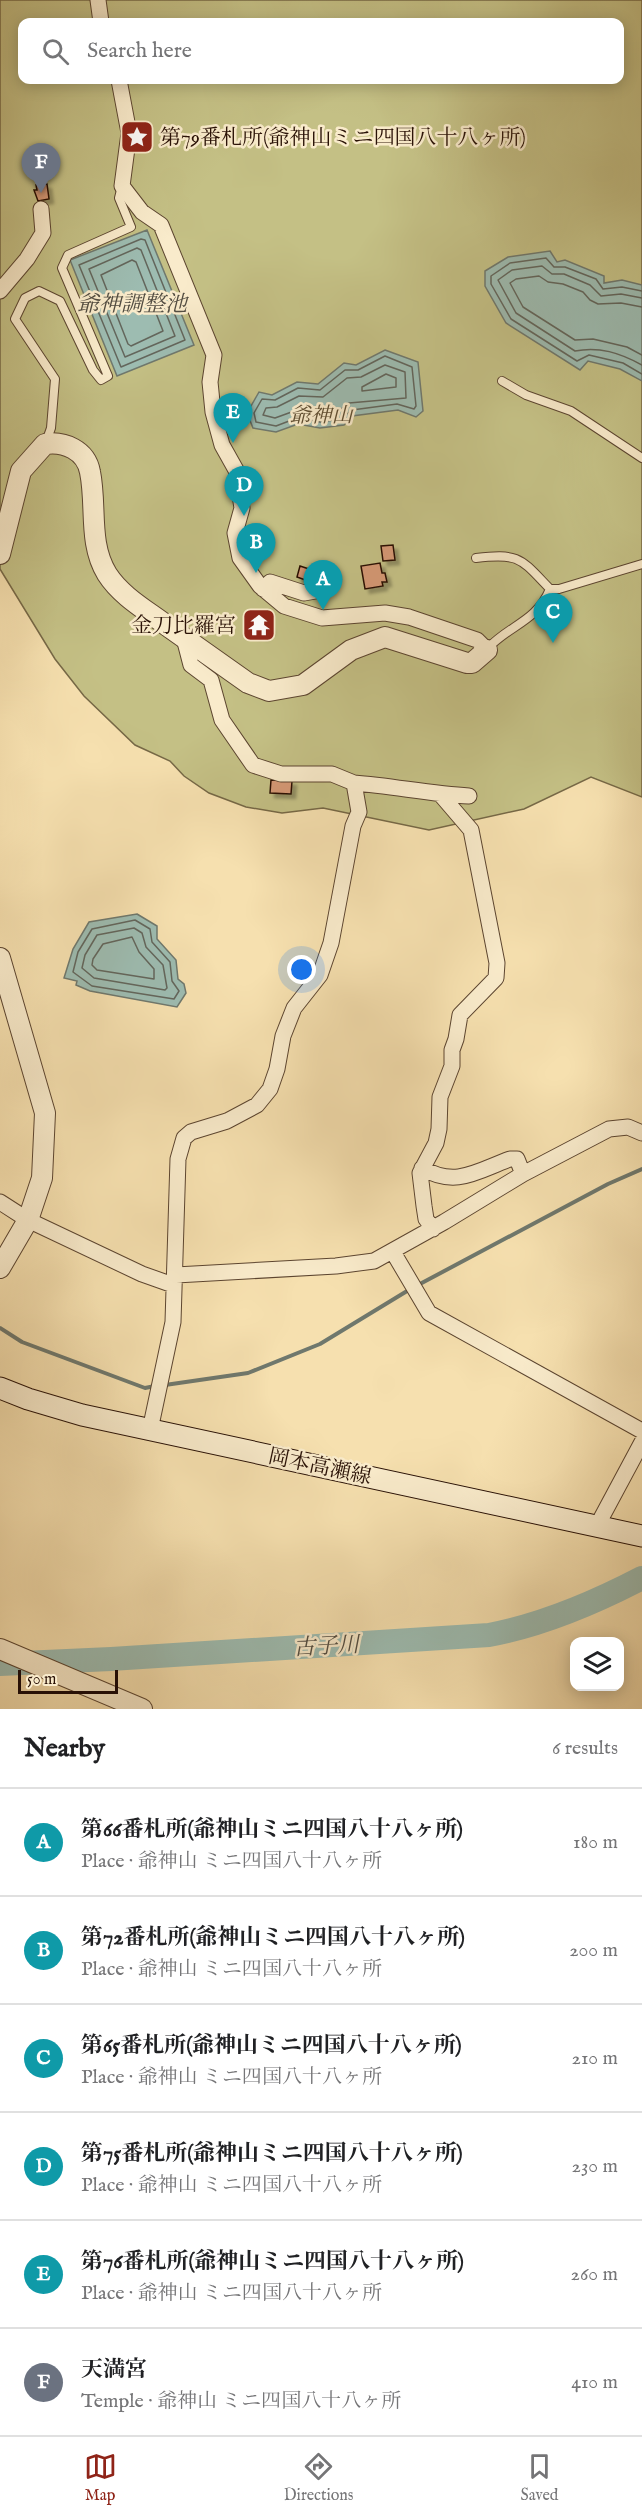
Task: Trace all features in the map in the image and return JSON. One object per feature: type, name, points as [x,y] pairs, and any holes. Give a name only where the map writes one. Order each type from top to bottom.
[{"type":"main road","name":"岡本高瀬線","points":[[0,1388],[82,1415],[642,1536]]},
{"type":"street","points":[[98,0],[100,18]]},
{"type":"street","points":[[0,554],[21,471],[45,444],[56,442],[78,450],[90,470],[92,512],[98,553],[107,575],[128,598],[248,683],[269,691],[303,686],[351,650],[385,637],[467,663],[472,663],[487,650],[477,640],[409,617],[385,613],[322,618],[284,606],[263,589],[240,558],[235,533],[242,508],[236,470],[222,445],[213,412],[210,382],[214,355],[161,225],[142,212],[122,186],[129,133],[120,84]]},
{"type":"street","points":[[0,291],[27,259],[43,233],[40,210]]},
{"type":"street","points":[[263,589],[270,582],[304,593],[321,590]]},
{"type":"street","points":[[184,638],[191,665],[211,680],[222,720],[253,765],[281,774],[332,774],[354,783],[390,785],[441,795],[469,796]]},
{"type":"street","points":[[150,1430],[173,1322],[178,1159],[184,1138],[191,1132],[227,1121],[257,1105],[270,1089],[290,1017],[294,1008],[320,975],[331,943],[353,826],[359,812],[354,783]]},
{"type":"street","points":[[433,1228],[426,1219],[420,1173],[436,1143],[439,1129],[440,1096],[452,1066],[452,1050],[460,1016],[496,978],[497,963],[471,830],[441,795]]},
{"type":"street","points":[[0,958],[45,1113],[42,1178],[28,1220],[0,1268]]},
{"type":"street","points":[[0,1202],[28,1220],[142,1274],[175,1280],[336,1266],[374,1261],[393,1252],[523,1174],[609,1129],[628,1127],[642,1133]]},
{"type":"street","points":[[422,1168],[449,1179],[462,1177],[510,1159],[517,1159],[523,1174]]},
{"type":"street","points":[[393,1252],[429,1313],[642,1431]]},
{"type":"street","points":[[597,1526],[642,1442]]},
{"type":"street","points":[[0,1649],[142,1709]]},
{"type":"lane","points":[[45,444],[51,428],[55,379],[15,319],[25,298],[39,291],[60,302],[93,370],[101,380],[108,376],[62,268],[68,255],[131,227],[119,198],[122,186]]},
{"type":"lane","points":[[502,381],[525,395],[571,411],[642,458]]},
{"type":"lane","points":[[476,558],[513,556],[527,566],[550,589],[559,589],[642,564]]},
{"type":"lane","points":[[487,650],[499,637],[540,609],[550,589]]},
{"type":"green space","name":"爺神山","points":[[0,0],[642,0],[642,797],[591,777],[524,809],[429,830],[323,808],[282,813],[246,807],[209,793],[184,776],[170,761],[135,745],[84,696],[55,659],[0,569]]},
{"type":"water","name":"爺神調整池","points":[[147,230],[194,345],[117,376],[70,260]]},
{"type":"water","points":[[550,251],[557,262],[565,260],[604,276],[604,283],[622,280],[642,285],[642,381],[620,369],[588,361],[580,370],[506,323],[485,286],[485,271],[508,257]]},
{"type":"water","points":[[385,350],[418,362],[423,411],[416,417],[398,410],[352,416],[344,425],[320,428],[298,424],[276,432],[253,428],[247,413],[259,392],[272,395],[297,382],[318,384],[344,363],[356,365]]},
{"type":"water","points":[[137,914],[157,926],[157,939],[176,960],[178,979],[184,984],[186,993],[177,1007],[90,991],[76,985],[77,981],[64,978],[73,949],[89,922]]},
{"type":"building","points":[[47,184],[49,199],[38,201],[34,190],[37,190],[36,185]]},
{"type":"building","points":[[393,545],[395,560],[383,561],[381,546]]},
{"type":"building","points":[[380,563],[387,582],[382,582],[383,586],[365,589],[361,566]]},
{"type":"building","points":[[300,566],[315,571],[311,582],[297,577]]},
{"type":"building","name":"金刀比羅宮","points":[[255,614],[270,628],[263,636],[259,632],[256,635],[251,631],[254,628],[247,621]]},
{"type":"building","points":[[271,780],[292,781],[291,794],[270,793]]},
{"type":"waterway","points":[[418,1285],[608,1184],[642,1169]]},
{"type":"waterway","points":[[165,1385],[248,1373],[320,1344],[412,1288]]},
{"type":"waterway","points":[[0,1328],[22,1342],[145,1388],[155,1386]]},
{"type":"waterway","name":"古子川","points":[[0,1664],[489,1635],[568,1612],[642,1578]]},
{"type":"place","name":"第79番札所(爺神山ミニ四国八十八ヶ所)","points":[[137,137]]},
{"type":"place","name":"天満宮","points":[[41,193]]},
{"type":"place","name":"第76番札所(爺神山ミニ四国八十八ヶ所)","points":[[233,443]]},
{"type":"place","name":"第75番札所(爺神山ミニ四国八十八ヶ所)","points":[[244,516]]},
{"type":"place","name":"第72番札所(爺神山ミニ四国八十八ヶ所)","points":[[256,573]]},
{"type":"place","name":"第66番札所(爺神山ミニ四国八十八ヶ所)","points":[[323,610]]},
{"type":"place","name":"金刀比羅宮","points":[[259,625]]},
{"type":"place","name":"第65番札所(爺神山ミニ四国八十八ヶ所)","points":[[553,643]]}]
